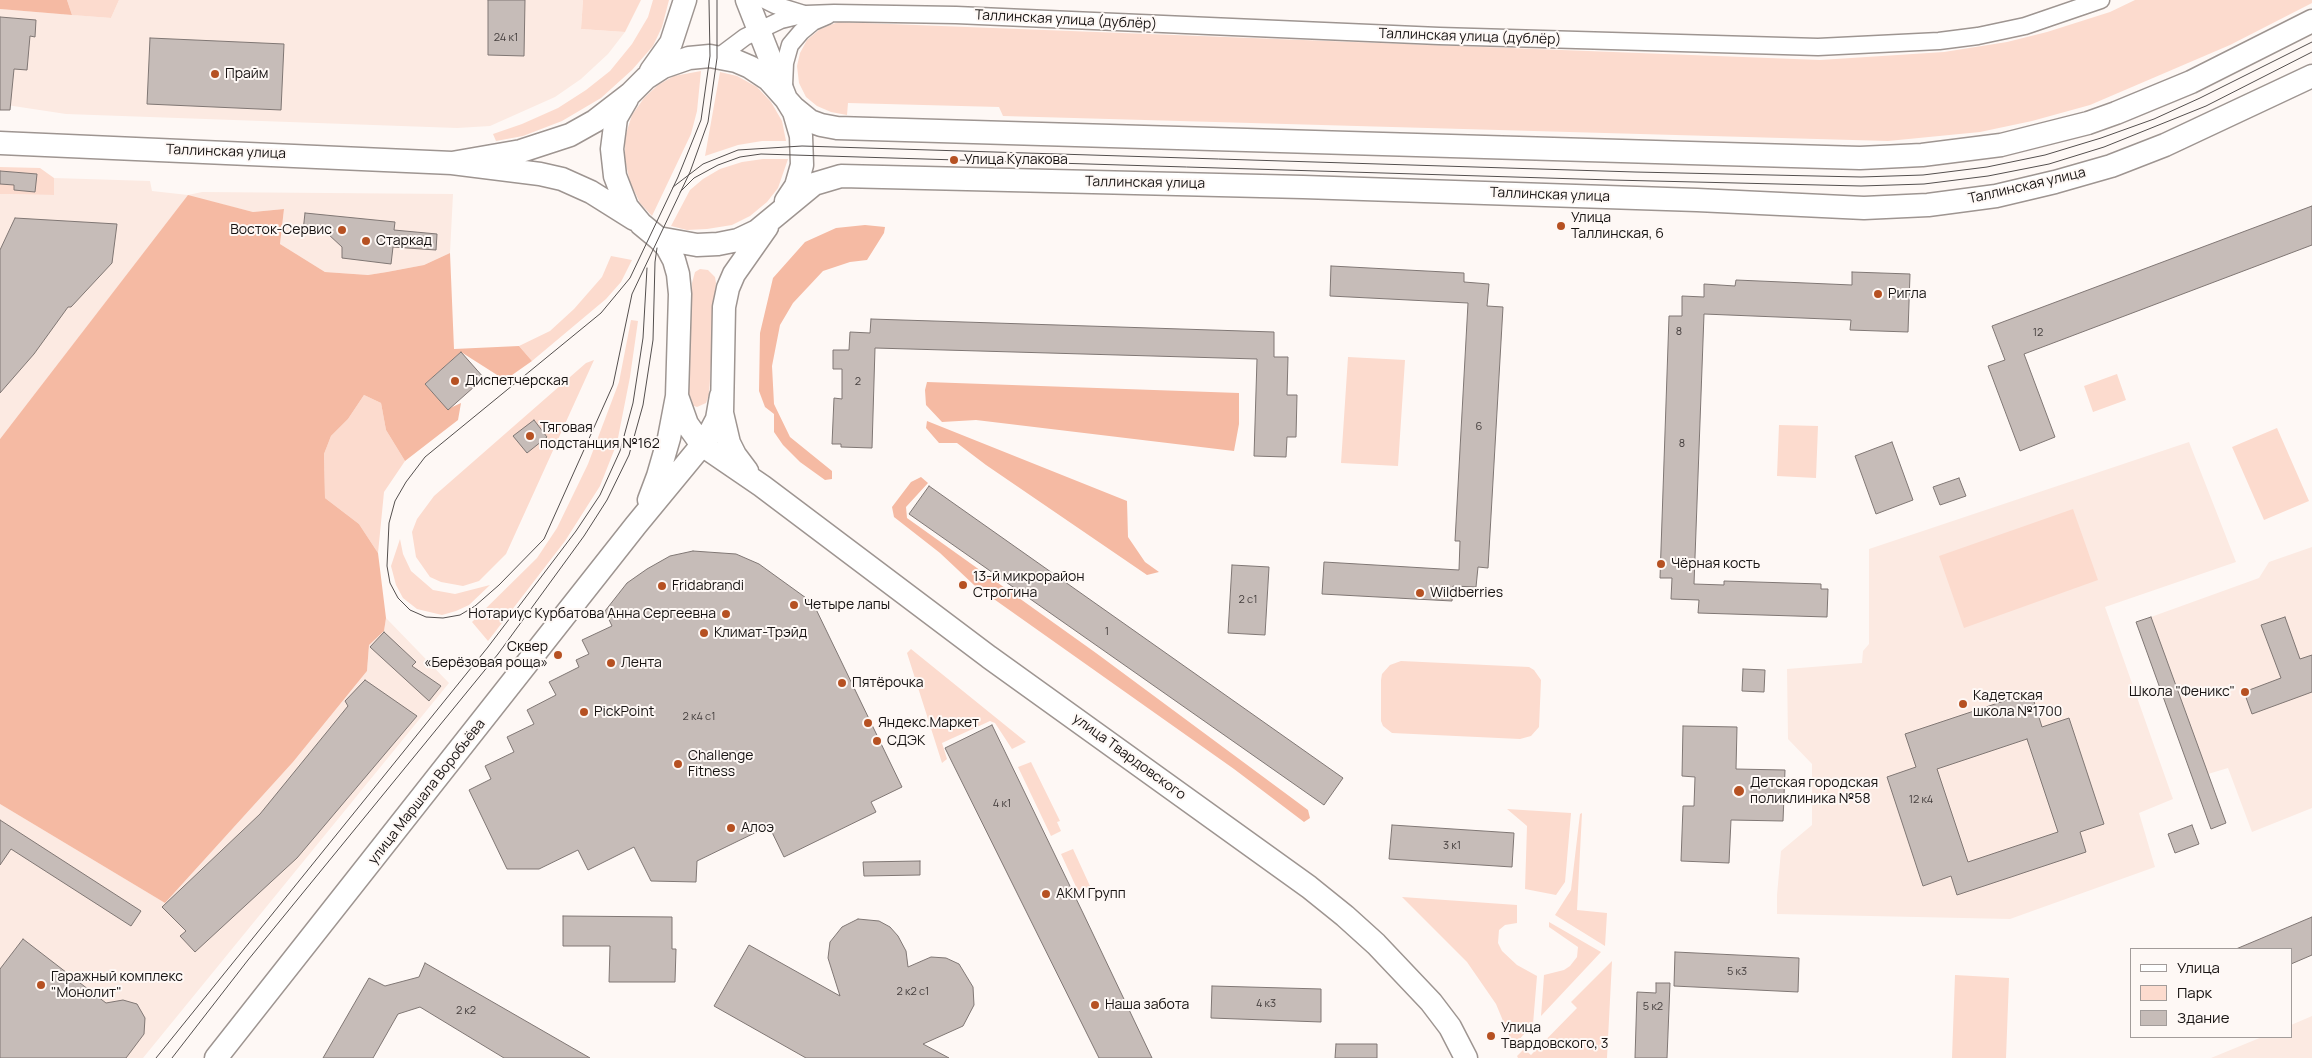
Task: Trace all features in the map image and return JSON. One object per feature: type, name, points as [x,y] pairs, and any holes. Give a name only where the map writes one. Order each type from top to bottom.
[{"type":"main road","points":[[646,78],[671,43],[685,0]]},
{"type":"main road","points":[[746,0],[786,99]]},
{"type":"main road","name":"Таллинская улица","points":[[786,99],[810,120],[821,125],[837,128],[1889,157],[1947,153],[2001,145],[2088,123],[2144,103],[2191,82],[2312,21]]},
{"type":"main road","name":"Таллинская улица","points":[[452,163],[513,152],[550,142],[595,121],[630,94],[646,78],[663,67],[681,60],[696,57],[736,61],[756,70],[774,84],[794,112],[801,136],[802,165],[796,186],[776,215]]},
{"type":"main road","name":"Таллинская улица","points":[[0,143],[452,163],[540,174],[562,179],[591,192],[641,224],[658,238],[678,244],[718,244],[738,240],[756,231],[814,184],[841,176],[1303,187],[1697,200],[1864,208],[1928,205],[1996,196],[2111,166],[2174,141],[2312,76]]},
{"type":"main road","name":"Таллинская улица","points":[[630,94],[616,118],[612,137],[612,161],[619,188],[628,207],[641,224]]},
{"type":"main road","name":"улица Твардовского","points":[[762,486],[743,467],[732,449],[726,433],[720,396],[724,307],[728,288],[743,260],[776,215]]},
{"type":"main road","name":"улица Твардовского","points":[[658,238],[667,247],[674,260],[678,274],[680,294],[677,396],[687,424],[702,445],[762,486],[989,657],[1309,887],[1376,944],[1431,1002],[1450,1028],[1466,1058]]},
{"type":"main road","name":"улица Маршала Воробьёва","points":[[636,525],[658,476],[677,396]]},
{"type":"main road","name":"улица Маршала Воробьёва","points":[[216,1058],[636,525],[702,445],[717,419],[720,396]]},
{"type":"street","name":"Таллинская улица (дублёр)","points":[[765,0],[775,5],[806,14]]},
{"type":"street","name":"Таллинская улица (дублёр)","points":[[717,58],[758,31],[782,20],[806,14],[956,15],[1439,36],[1818,47],[1939,41],[1978,36],[2025,26],[2101,0]]},
{"type":"street","name":"Таллинская улица (дублёр)","points":[[786,99],[784,63],[790,45],[813,22],[834,13]]},
{"type":"shaded area","points":[[0,0],[67,0],[72,15],[0,9]]},
{"type":"shaded area","points":[[119,0],[583,0],[581,29],[625,32],[608,54],[581,79],[555,97],[490,126],[457,128],[66,114],[0,104],[0,9],[111,18]]},
{"type":"shaded area","points":[[54,178],[150,181],[152,191],[188,195],[202,192],[453,194],[450,253],[424,265],[368,275],[325,272],[280,244],[284,209],[253,212],[188,196],[0,439],[0,194],[54,195]]},
{"type":"shaded area","points":[[188,195],[253,212],[284,209],[280,244],[325,272],[368,275],[424,265],[450,253],[454,349],[519,346],[532,361],[505,380],[461,352],[425,384],[448,409],[461,403],[458,420],[405,461],[386,430],[381,403],[364,395],[348,419],[331,436],[324,454],[325,498],[359,524],[378,553],[386,618],[384,631],[369,645],[367,671],[293,762],[165,903],[0,804],[0,439]]},
{"type":"shaded area","points":[[865,225],[885,227],[884,233],[867,260],[850,262],[823,271],[793,303],[780,325],[772,366],[774,404],[790,437],[832,471],[832,479],[825,480],[800,462],[783,445],[774,432],[774,414],[765,407],[759,391],[760,333],[773,278],[805,242],[836,228]]},
{"type":"shaded area","points":[[927,382],[1239,393],[1239,424],[1234,451],[976,420],[942,422],[926,405],[925,390]]},
{"type":"shaded area","points":[[927,421],[1127,501],[1128,537],[1145,562],[1159,572],[1147,575],[986,465],[957,443],[939,443],[926,428]]},
{"type":"shaded area","name":"Кадетская школа №1700","points":[[2189,442],[2236,562],[2105,607],[2173,799],[2139,813],[2155,867],[2010,919],[1777,914],[1781,851],[1812,825],[1812,764],[1788,739],[1787,669],[1862,663],[1863,651],[1869,644],[1869,549]]},
{"type":"shaded area","points":[[921,477],[928,483],[906,507],[907,518],[1096,653],[1308,810],[1310,818],[1304,822],[1234,769],[974,585],[940,553],[894,517],[892,507],[911,482]]},
{"type":"shaded area","name":"Школа \"Феникс\"","points":[[2312,547],[2312,808],[2252,832],[2228,768],[2208,774],[2151,617],[2259,578],[2269,562]]},
{"type":"shaded area","points":[[386,618],[449,683],[143,1058],[0,1058],[0,804],[165,903],[293,762],[367,671],[369,645],[384,631]]},
{"type":"shaded area","points":[[2312,1016],[2312,1058],[2211,1058],[2260,1038],[2292,1038],[2292,1025]]},
{"type":"green space","points":[[67,0],[119,0],[111,18],[72,15]]},
{"type":"green space","points":[[583,0],[641,0],[625,32],[581,29]]},
{"type":"green space","points":[[653,0],[669,0],[662,27],[653,46],[632,70],[601,98],[562,121],[523,136],[496,141],[493,134],[558,108],[586,90],[610,71],[632,44],[648,17]]},
{"type":"green space","points":[[2135,0],[2312,0],[2312,3],[2230,45],[2090,105],[2032,121],[1980,132],[1888,141],[1003,116],[999,107],[848,103],[847,115],[831,112],[817,106],[806,97],[799,83],[797,66],[800,53],[807,40],[820,29],[838,22],[1820,60],[1944,52],[2007,42],[2047,32],[2110,12]]},
{"type":"green space","points":[[701,71],[697,111],[691,134],[652,216],[640,203],[630,182],[625,160],[625,137],[632,115],[644,98],[658,85],[674,76]]},
{"type":"green space","points":[[720,72],[737,76],[757,87],[771,102],[782,121],[786,141],[762,141],[738,145],[705,156]]},
{"type":"green space","points":[[763,159],[788,159],[778,188],[767,202],[750,216],[732,225],[707,229],[687,230],[671,226],[690,190],[703,179],[720,169],[742,162]]},
{"type":"green space","points":[[0,167],[40,168],[54,178],[54,195],[0,194]]},
{"type":"green space","points":[[611,256],[632,260],[621,282],[606,299],[532,361],[519,346],[550,331],[574,309],[602,277]]},
{"type":"green space","points":[[700,269],[708,270],[715,277],[716,283],[709,395],[706,403],[697,407],[691,405],[687,394],[692,283],[695,272]]},
{"type":"green space","points":[[631,320],[638,321],[630,377],[617,443],[600,486],[565,541],[488,641],[472,622],[537,558],[557,528],[588,464],[619,382]]},
{"type":"green space","points":[[1348,357],[1405,360],[1398,466],[1341,463]]},
{"type":"green space","points":[[594,360],[506,554],[479,581],[463,586],[441,582],[430,577],[416,557],[412,532],[417,519],[434,496],[586,363]]},
{"type":"green space","points":[[2117,374],[2126,400],[2093,412],[2084,386]]},
{"type":"green space","points":[[364,395],[381,403],[386,430],[405,461],[384,492],[378,553],[359,524],[325,498],[324,454],[331,436],[348,419]]},
{"type":"green space","points":[[1779,425],[1818,426],[1816,478],[1777,476]]},
{"type":"green space","points":[[2277,428],[2309,501],[2264,520],[2232,447]]},
{"type":"green space","points":[[2073,509],[2098,580],[1964,628],[1939,556]]},
{"type":"green space","points":[[400,539],[403,554],[411,571],[433,590],[455,594],[490,585],[469,605],[456,611],[442,615],[417,609],[403,598],[396,585],[391,566]]},
{"type":"green space","points":[[911,649],[1026,742],[1012,749],[995,723],[990,721],[942,743],[947,759],[942,763],[907,653]]},
{"type":"green space","points":[[1401,661],[1529,667],[1534,670],[1541,680],[1539,727],[1531,736],[1520,739],[1392,733],[1383,726],[1381,721],[1381,680],[1382,674],[1390,665]]},
{"type":"green space","points":[[1031,762],[1060,821],[1057,822],[1061,831],[1051,836],[1018,767]]},
{"type":"green space","points":[[1507,809],[1571,813],[1565,882],[1556,895],[1525,889],[1527,826]]},
{"type":"green space","points":[[1582,813],[1577,910],[1607,913],[1605,946],[1555,915],[1571,890],[1580,814]]},
{"type":"green space","points":[[1073,849],[1090,886],[1078,891],[1061,854]]},
{"type":"green space","points":[[1402,897],[1517,905],[1517,923],[1505,925],[1499,930],[1498,943],[1502,951],[1517,965],[1537,976],[1533,1024],[1517,1042],[1511,1040],[1496,1004],[1467,962]]},
{"type":"green space","points":[[1549,922],[1601,952],[1541,1016],[1544,975],[1564,970],[1570,966],[1577,957],[1578,947],[1549,927]]},
{"type":"green space","points":[[1612,961],[1607,1058],[1518,1058],[1517,1056],[1524,1049],[1531,1055],[1577,1008],[1571,1002]]},
{"type":"green space","points":[[1955,975],[2009,978],[2006,1058],[1952,1058]]},
{"type":"building","points":[[488,0],[525,0],[524,56],[488,55]]},
{"type":"building","points":[[0,17],[36,20],[35,37],[30,36],[27,70],[14,69],[10,110],[0,110]]},
{"type":"building","name":"Прайм","points":[[150,38],[284,44],[281,110],[147,104]]},
{"type":"building","points":[[0,171],[37,174],[35,192],[14,190],[14,185],[0,184]]},
{"type":"building","points":[[2312,206],[2312,245],[2024,354],[2055,437],[2020,451],[1988,366],[2005,360],[1992,326]]},
{"type":"building","points":[[305,213],[395,222],[394,230],[437,234],[436,250],[393,247],[391,264],[342,258],[342,247],[328,234],[303,231]]},
{"type":"building","points":[[15,218],[117,224],[112,263],[71,307],[68,307],[34,354],[0,393],[0,250]]},
{"type":"building","points":[[1331,266],[1464,273],[1464,282],[1489,284],[1487,306],[1503,307],[1488,568],[1478,567],[1476,587],[1453,586],[1452,601],[1322,594],[1324,562],[1459,570],[1460,541],[1455,541],[1468,303],[1330,296]]},
{"type":"building","points":[[1852,272],[1910,274],[1908,332],[1850,330],[1851,320],[1704,314],[1694,584],[1724,585],[1724,581],[1821,584],[1821,589],[1828,589],[1827,617],[1698,613],[1699,600],[1671,599],[1672,578],[1660,578],[1669,316],[1682,316],[1682,296],[1704,297],[1704,284],[1735,286],[1736,280],[1852,285]]},
{"type":"building","points":[[871,319],[1274,332],[1274,357],[1288,357],[1287,395],[1297,395],[1296,437],[1287,437],[1286,457],[1254,456],[1257,359],[875,348],[872,448],[841,447],[841,444],[832,444],[834,398],[842,399],[842,369],[833,369],[833,350],[849,350],[850,332],[870,333]]},
{"type":"building","name":"Диспетчерская","points":[[461,352],[484,378],[448,410],[425,384]]},
{"type":"building","name":"Тяговая подстанция №162","points":[[534,420],[547,437],[527,453],[513,436]]},
{"type":"building","points":[[1892,442],[1913,500],[1876,514],[1855,456]]},
{"type":"building","points":[[1959,478],[1966,496],[1940,505],[1933,487]]},
{"type":"building","points":[[929,486],[1343,778],[1324,805],[909,514]]},
{"type":"building","points":[[693,551],[736,554],[759,564],[813,603],[902,787],[871,802],[876,812],[784,857],[769,826],[697,861],[696,882],[651,881],[634,847],[588,870],[578,850],[539,869],[507,869],[469,790],[491,779],[485,766],[514,752],[507,737],[534,724],[527,710],[556,695],[549,682],[579,667],[576,660],[589,654],[582,640],[612,626],[605,611],[627,583],[670,556]]},
{"type":"building","points":[[1232,565],[1269,567],[1265,635],[1228,633]]},
{"type":"building","points":[[2151,617],[2226,823],[2211,829],[2136,622]]},
{"type":"building","points":[[2285,617],[2300,659],[2312,655],[2312,692],[2252,714],[2244,692],[2281,678],[2261,625]]},
{"type":"building","points":[[384,632],[416,662],[412,666],[441,686],[429,701],[370,647]]},
{"type":"building","points":[[1743,669],[1765,670],[1764,692],[1742,691]]},
{"type":"building","points":[[365,680],[417,716],[297,858],[195,952],[180,936],[186,931],[162,907],[260,814],[348,706],[345,701]]},
{"type":"building","points":[[2031,692],[2042,727],[2069,718],[2104,824],[2080,832],[2086,852],[1957,895],[1951,876],[1923,886],[1887,777],[1916,767],[1905,734]],"holes":[[[2027,739],[2058,832],[1968,862],[1937,769]]]},
{"type":"building","points":[[992,725],[1152,1058],[1099,1058],[945,748]]},
{"type":"building","name":"Детская городская поликлиника №58","points":[[1683,726],[1737,727],[1736,769],[1785,770],[1783,821],[1731,820],[1729,863],[1681,861],[1683,806],[1694,806],[1695,777],[1682,776]]},
{"type":"building","points":[[0,820],[141,911],[131,926],[11,849],[0,865]]},
{"type":"building","points":[[1392,825],[1514,833],[1512,867],[1389,859]]},
{"type":"building","points":[[2192,825],[2199,844],[2175,853],[2168,834]]},
{"type":"building","points":[[920,861],[920,875],[864,876],[863,862]]},
{"type":"building","points":[[563,916],[672,917],[672,949],[676,949],[675,982],[609,982],[610,946],[563,946]]},
{"type":"building","points":[[2312,917],[2312,955],[2292,964],[2292,948],[2238,948]]},
{"type":"building","points":[[858,919],[879,921],[890,927],[898,936],[906,951],[908,967],[931,957],[946,958],[959,964],[973,987],[974,1005],[963,1026],[923,1044],[949,1058],[806,1058],[714,1006],[749,945],[840,996],[828,958],[830,942],[842,927]]},
{"type":"building","name":"Гаражный комплекс \"Монолит\"","points":[[23,939],[106,1003],[123,1000],[137,1004],[145,1018],[144,1034],[126,1058],[0,1058],[0,969]]},
{"type":"building","points":[[1675,952],[1799,958],[1798,992],[1674,986]]},
{"type":"building","points":[[425,963],[590,1058],[504,1058],[420,1007],[398,1014],[373,1058],[323,1058],[369,978],[385,986],[419,977]]},
{"type":"building","points":[[1656,983],[1670,983],[1667,1058],[1635,1058],[1637,992],[1656,993]]},
{"type":"building","points":[[1212,986],[1321,989],[1321,1022],[1211,1018]]},
{"type":"building","points":[[1336,1044],[1377,1044],[1377,1058],[1335,1058]]},
{"type":"tram line","points":[[709,0],[710,56],[701,120],[678,177],[630,278],[601,313],[425,457],[406,482],[395,501],[389,523],[387,566],[390,583],[398,598],[410,610],[426,617],[443,618],[460,615],[475,606],[499,585],[544,539],[613,385],[632,294],[690,172],[708,122],[717,58],[717,0]]},
{"type":"tram line","points":[[673,187],[703,164],[738,150],[802,146],[1635,172],[1861,177],[1923,175],[1987,167],[2045,155],[2101,138],[2154,119],[2312,42]]},
{"type":"tram line","points":[[680,192],[694,178],[718,165],[740,157],[761,154],[1612,180],[1861,186],[1924,184],[1988,176],[2049,164],[2104,147],[2206,106],[2312,52]]},
{"type":"tram line","points":[[172,1058],[248,960],[498,654],[584,536],[607,500],[629,455],[643,405],[653,340],[657,248]]},
{"type":"tram line","points":[[156,1058],[488,647],[576,531],[600,495],[620,451],[633,403],[643,338],[647,268]]},
{"type":"place","name":"Прайм","points":[[215,74]]},
{"type":"place","name":"Улица Кулакова","points":[[954,160]]},
{"type":"place","name":"Улица Таллинская, 6","points":[[1561,226]]},
{"type":"place","name":"Восток-Сервис","points":[[342,230]]},
{"type":"place","name":"Старкад","points":[[366,241]]},
{"type":"place","name":"Ригла","points":[[1878,294]]},
{"type":"place","name":"Диспетчерская","points":[[455,381]]},
{"type":"place","name":"Тяговая подстанция №162","points":[[530,436]]},
{"type":"place","name":"Чёрная кость","points":[[1661,564]]},
{"type":"place","name":"13-й микрорайон Строгина","points":[[963,585]]},
{"type":"place","name":"Fridabrandi","points":[[662,586]]},
{"type":"place","name":"Wildberries","points":[[1420,593]]},
{"type":"place","name":"Четыре лапы","points":[[794,605]]},
{"type":"place","name":"Нотариус Курбатова Анна Сергеевна","points":[[726,614]]},
{"type":"place","name":"Климат-Трэйд","points":[[704,633]]},
{"type":"place","name":"Сквер «Берёзовая роща»","points":[[558,655]]},
{"type":"place","name":"Лента","points":[[611,663]]},
{"type":"place","name":"Пятёрочка","points":[[842,683]]},
{"type":"place","name":"Школа \"Феникс\"","points":[[2245,692]]},
{"type":"place","name":"Кадетская школа №1700","points":[[1963,704]]},
{"type":"place","name":"PickPoint","points":[[584,712]]},
{"type":"place","name":"Яндекс.Маркет","points":[[868,723]]},
{"type":"place","name":"СДЭК","points":[[877,741]]},
{"type":"place","name":"Challenge Fitness","points":[[678,764]]},
{"type":"place","name":"Детская городская поликлиника №58","points":[[1739,791]]},
{"type":"place","name":"Алоэ","points":[[731,828]]},
{"type":"place","name":"АКМ Групп","points":[[1046,894]]},
{"type":"place","name":"Гаражный комплекс \"Монолит\"","points":[[41,985]]},
{"type":"place","name":"Наша забота","points":[[1095,1005]]},
{"type":"place","name":"Улица Твардовского, 3","points":[[1491,1036]]}]
